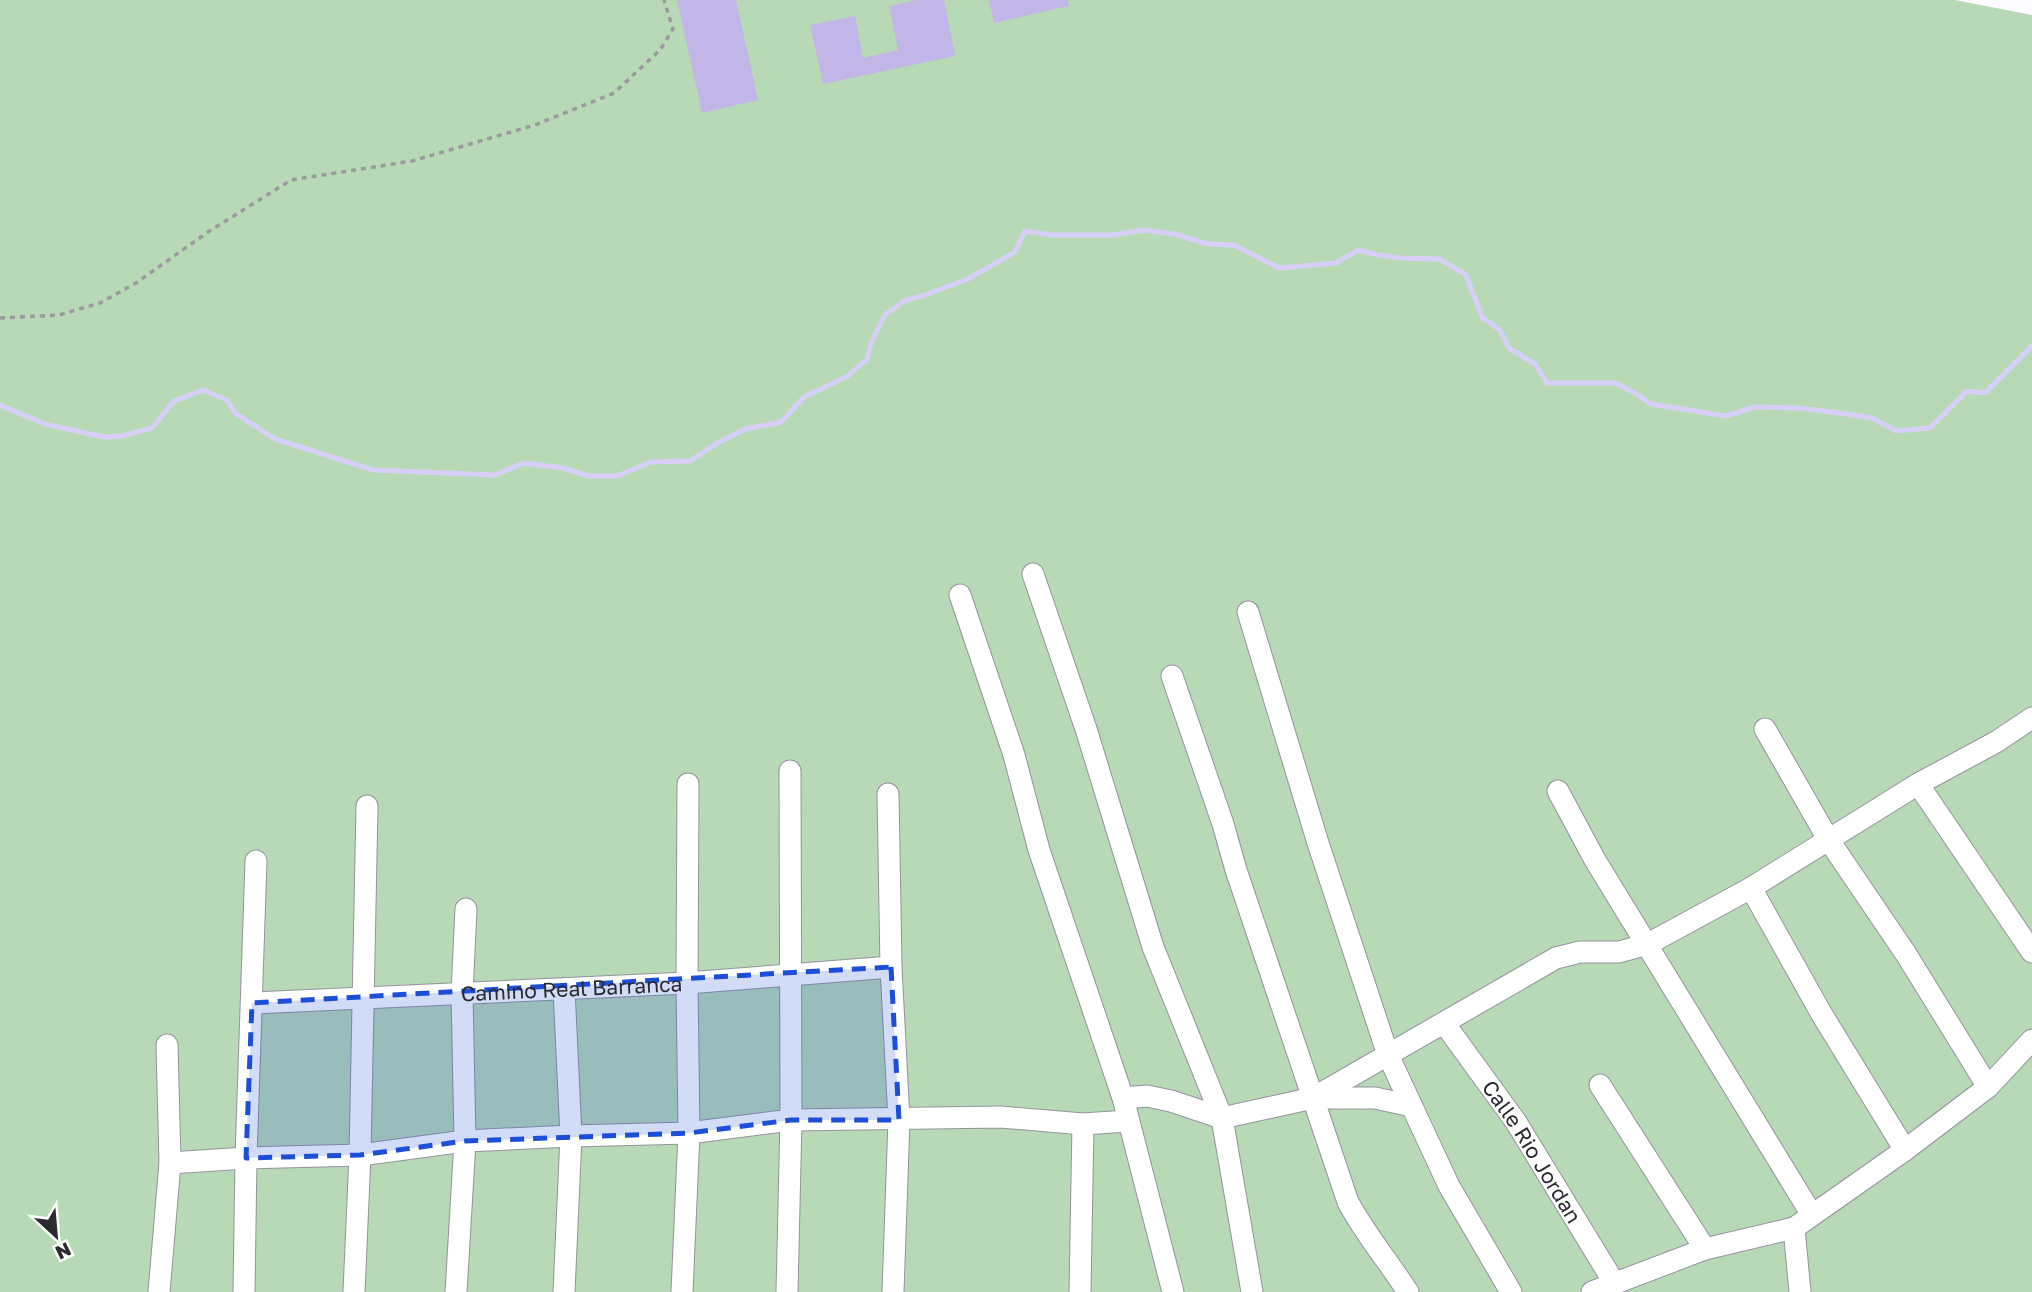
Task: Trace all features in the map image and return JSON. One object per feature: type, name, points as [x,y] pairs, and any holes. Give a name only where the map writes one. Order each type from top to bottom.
[{"type":"street","points":[[1033,574],[1086,729],[1153,947],[1222,1118],[1252,1292]]},
{"type":"street","points":[[960,596],[1014,755],[1039,850],[1123,1098],[1173,1292]]},
{"type":"street","points":[[1248,612],[1318,843],[1388,1055],[1449,1186],[1511,1292]]},
{"type":"street","points":[[1172,676],[1348,1202],[1408,1292]]},
{"type":"street","points":[[1314,1098],[1556,958],[1580,952],[1619,952],[1648,944],[1751,888],[1918,784],[1996,742],[2032,718]]},
{"type":"street","points":[[1765,729],[1828,839],[1906,954],[1988,1087]]},
{"type":"street","points":[[787,1292],[792,975],[790,771]]},
{"type":"street","points":[[682,1292],[689,1133],[688,784]]},
{"type":"street","points":[[1918,784],[2032,951]]},
{"type":"street","points":[[1558,791],[1595,860],[1812,1215]]},
{"type":"street","points":[[888,794],[891,967],[899,1120],[893,1292]]},
{"type":"street","points":[[354,1292],[360,1155],[367,806]]},
{"type":"street","points":[[244,1292],[256,861]]},
{"type":"street","points":[[1751,888],[1821,1013],[1905,1150]]},
{"type":"street","points":[[456,1292],[465,1141],[462,993],[466,909]]},
{"type":"street","name":"Camino Real Barranca","points":[[252,1003],[687,983],[891,967]]},
{"type":"street","points":[[564,989],[571,1136],[565,1292]]},
{"type":"street","name":"Calle Rio Jordan","points":[[1444,1023],[1516,1122],[1601,1289]]},
{"type":"street","points":[[1601,1289],[1705,1250],[1794,1228],[1905,1150],[1988,1087],[2032,1040]]},
{"type":"street","points":[[159,1292],[170,1163],[167,1045]]},
{"type":"street","points":[[1600,1085],[1705,1250]]},
{"type":"street","points":[[1123,1098],[1147,1096],[1222,1118],[1314,1098],[1375,1098],[1412,1106]]},
{"type":"street","points":[[170,1163],[360,1155],[465,1141],[689,1133],[791,1120],[1001,1118],[1083,1124],[1128,1121]]},
{"type":"street","points":[[1080,1292],[1083,1124]]},
{"type":"street","points":[[1794,1228],[1800,1292]]},
{"type":"path","points":[[0,318],[59,315],[100,303],[136,283],[208,232],[290,180],[412,161],[535,125],[614,93],[660,50],[673,29],[664,0]]},
{"type":"highlighted area","points":[[891,967],[899,1120],[791,1120],[689,1133],[465,1141],[360,1155],[246,1158],[252,1003]]},
{"type":"green space","points":[[0,0],[1955,0],[2032,15],[2032,1292],[0,1292]]},
{"type":"building","points":[[677,0],[736,0],[758,100],[702,113]]},
{"type":"building","points":[[917,0],[944,0],[955,56],[823,84],[810,25],[855,16],[863,58],[898,50],[889,6]]},
{"type":"building","points":[[989,0],[1068,0],[1069,6],[994,23]]},
{"type":"waterway","points":[[0,405],[45,424],[104,437],[122,436],[152,428],[174,401],[203,390],[227,400],[235,413],[275,439],[373,470],[495,475],[524,463],[563,468],[588,476],[617,476],[651,462],[690,461],[745,429],[781,422],[804,397],[848,376],[867,359],[871,343],[885,315],[904,301],[968,279],[1015,252],[1025,231],[1052,235],[1112,235],[1144,230],[1174,234],[1208,244],[1234,245],[1279,268],[1336,263],[1358,250],[1400,258],[1440,259],[1466,275],[1482,317],[1500,330],[1509,348],[1535,364],[1547,383],[1615,383],[1651,404],[1726,416],[1755,407],[1799,408],[1872,418],[1896,431],[1930,428],[1967,391],[1985,393],[2032,346]]}]
